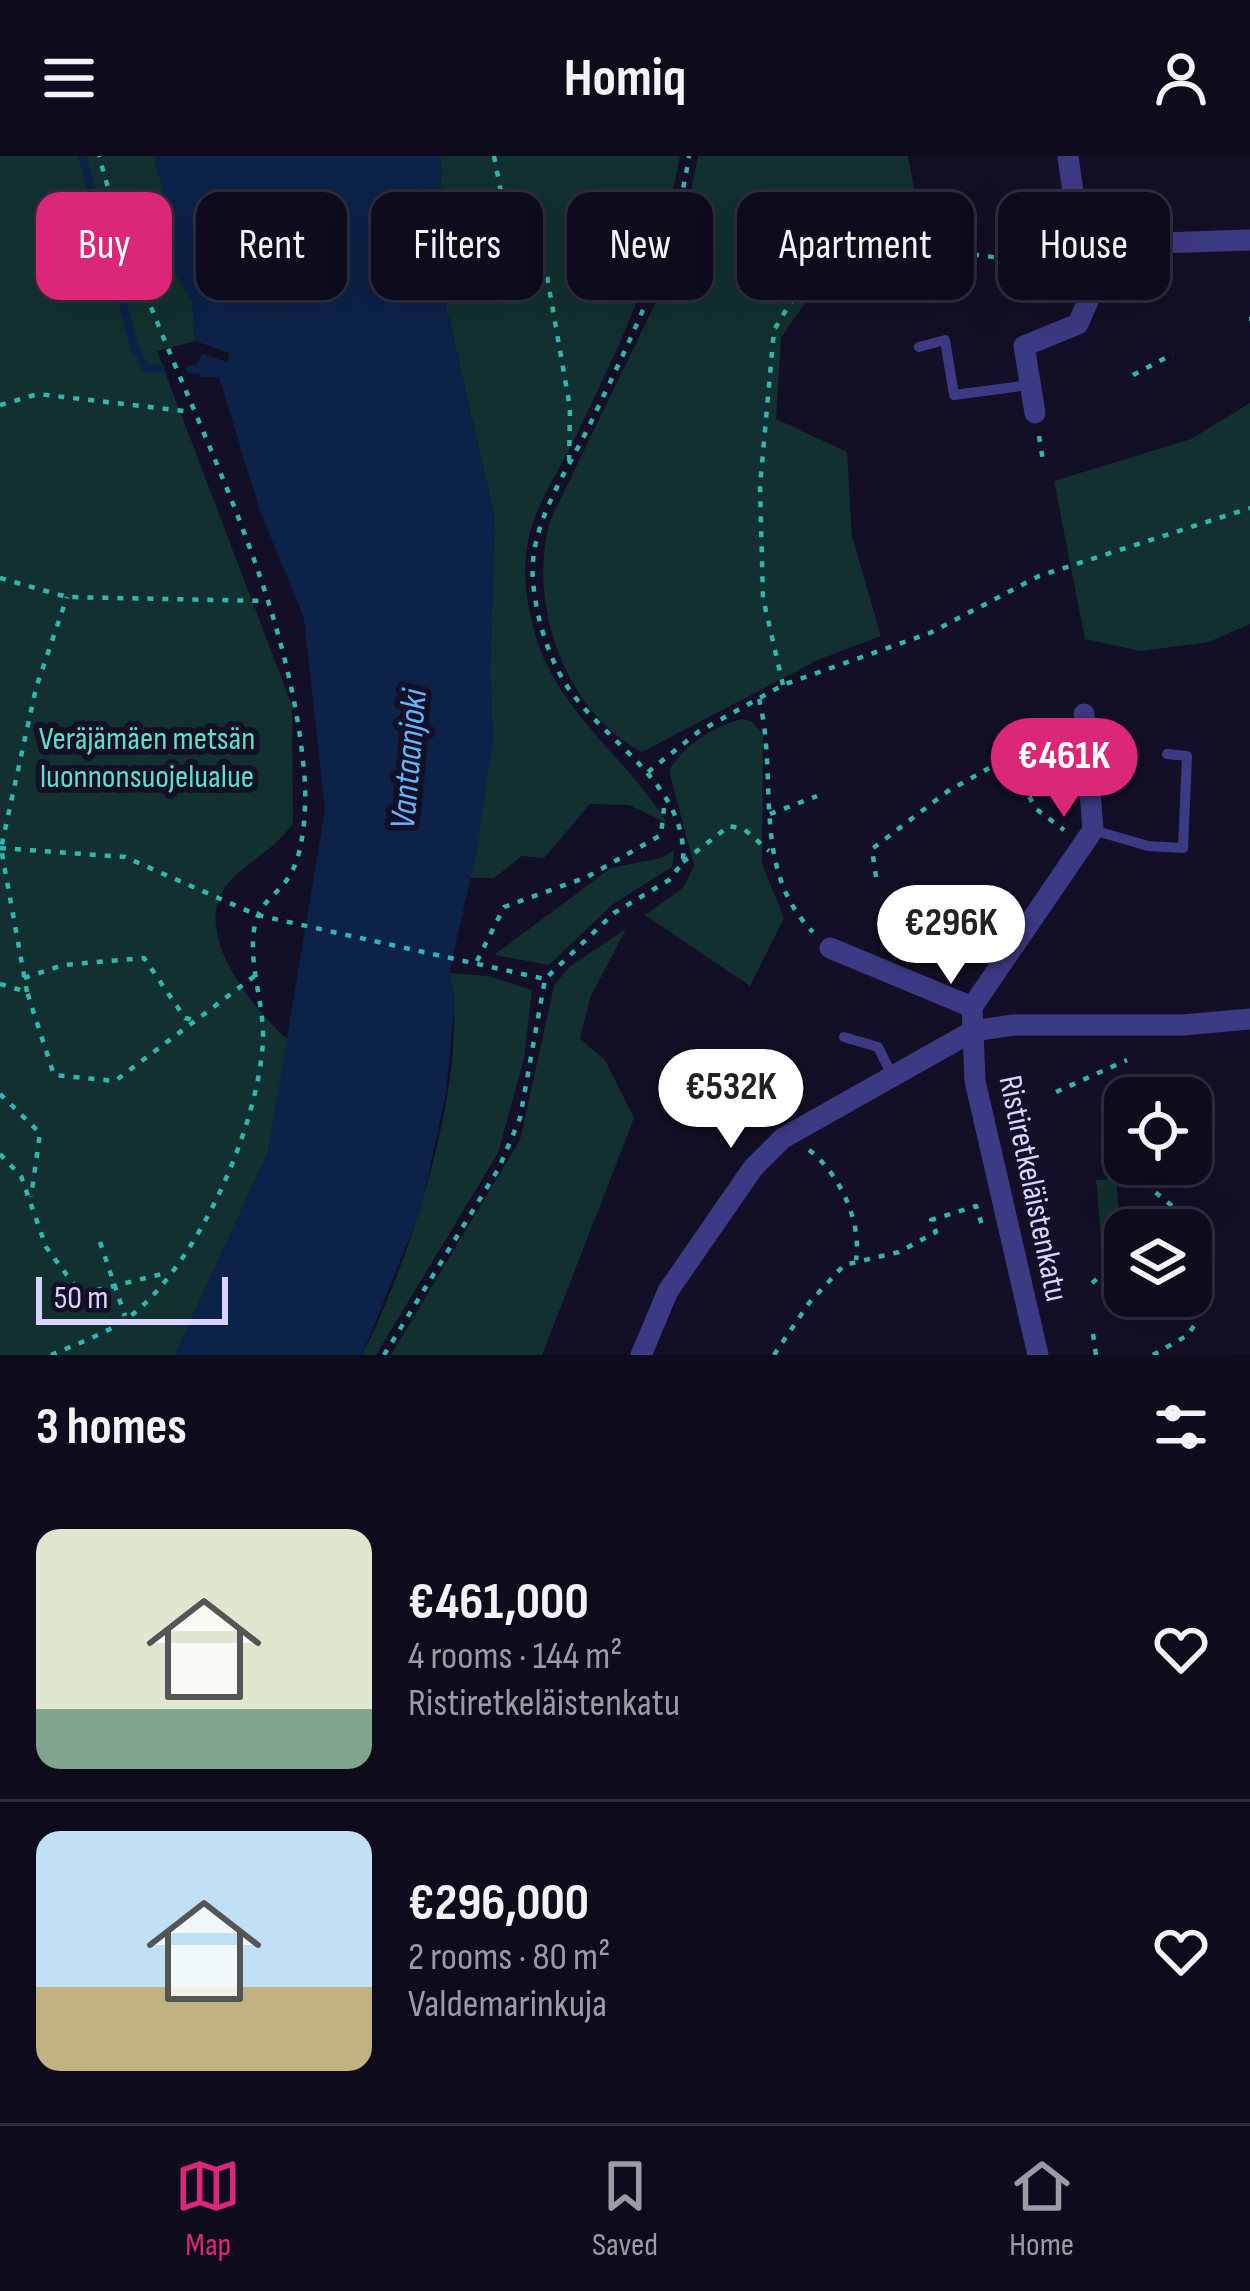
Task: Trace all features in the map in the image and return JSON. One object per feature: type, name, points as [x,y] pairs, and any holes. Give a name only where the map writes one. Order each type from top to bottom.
[{"type":"street","points":[[1068,156],[1074,192]]},
{"type":"street","points":[[1170,243],[1250,240]]},
{"type":"street","points":[[1035,413],[1024,346],[1078,324],[1088,300]]},
{"type":"street","points":[[830,948],[972,1007],[1088,837],[1084,715]]},
{"type":"street","name":"Ristiretkeläistenkatu","points":[[972,1007],[975,1081],[1038,1355]]},
{"type":"street","points":[[641,1355],[668,1291],[753,1168],[783,1138],[974,1031],[1013,1025],[1183,1025],[1250,1019]]},
{"type":"lane","points":[[919,346],[945,340],[954,395],[1030,385]]},
{"type":"lane","points":[[1088,837],[1183,848],[1186,756],[1167,754]]},
{"type":"lane","points":[[844,1037],[878,1047],[893,1078]]},
{"type":"path","points":[[51,1355],[126,1318],[171,1271],[234,1165],[256,1099],[262,1018],[256,975],[257,915],[264,899],[295,866],[305,812],[297,695],[99,156]]},
{"type":"path","points":[[494,156],[503,202],[527,231],[547,275],[569,408],[568,470]]},
{"type":"path","points":[[682,862],[681,838],[648,772],[571,691],[544,632],[532,560],[549,506],[668,255],[689,156]]},
{"type":"path","points":[[783,685],[764,598],[760,486],[774,330],[814,264],[844,246],[881,243],[998,258]]},
{"type":"path","points":[[1133,375],[1173,354]]},
{"type":"path","points":[[0,405],[56,395],[192,412]]},
{"type":"path","points":[[648,772],[698,732],[783,685],[930,633],[1039,576],[1250,508]]},
{"type":"path","points":[[0,578],[67,597],[266,601]]},
{"type":"path","points":[[67,597],[36,688],[0,848],[27,992],[54,1075],[115,1081],[256,975]]},
{"type":"path","points":[[758,698],[771,765],[770,851],[792,906],[830,948]]},
{"type":"path","points":[[876,877],[872,849],[948,790],[1084,715]]},
{"type":"path","points":[[1007,757],[1036,808],[1088,837]]},
{"type":"path","points":[[770,814],[817,796]]},
{"type":"path","points":[[478,963],[504,907],[587,877],[661,835],[665,799]]},
{"type":"path","points":[[384,1355],[499,1168],[520,1118],[545,979],[614,913],[669,880],[682,862],[729,826],[744,830],[770,851]]},
{"type":"path","points":[[0,848],[125,857],[257,915],[545,979]]},
{"type":"path","points":[[24,978],[63,964],[144,958],[184,1018],[195,1021]]},
{"type":"path","points":[[0,984],[27,992]]},
{"type":"path","points":[[1055,1092],[1127,1060]]},
{"type":"path","points":[[0,1094],[40,1133],[30,1201]]},
{"type":"path","points":[[0,1154],[21,1176],[46,1247],[81,1294],[116,1289],[171,1271]]},
{"type":"path","points":[[831,1166],[859,1240],[856,1262]]},
{"type":"path","points":[[1146,1185],[1181,1213],[1206,1208]]},
{"type":"path","points":[[774,1355],[833,1274],[856,1262],[899,1252],[936,1232],[931,1220],[976,1206],[986,1236]]},
{"type":"path","points":[[100,1242],[126,1318]]},
{"type":"path","points":[[1092,1283],[1104,1273]]},
{"type":"path","points":[[1153,1355],[1188,1335],[1196,1317]]},
{"type":"path","points":[[1093,1334],[1096,1355]]},
{"type":"green space","name":"Veräjämäen metsän luonnonsuojelualue","points":[[0,156],[154,156],[163,192],[36,192],[36,300],[172,300],[172,268],[193,302],[195,341],[157,351],[292,706],[293,823],[231,880],[219,899],[216,921],[220,943],[242,988],[288,1040],[268,1152],[175,1355],[0,1355]]},
{"type":"green space","points":[[441,156],[680,156],[672,192],[567,192],[567,300],[637,300],[540,505],[525,561],[529,606],[546,663],[573,706],[667,823],[629,805],[590,804],[544,858],[522,856],[494,878],[470,878],[493,740],[490,671],[495,519],[445,300],[543,300],[543,192],[440,192]]},
{"type":"green space","points":[[698,156],[908,156],[915,192],[737,192],[737,300],[807,300],[781,338],[776,419],[847,452],[852,536],[881,636],[818,660],[642,752],[591,710],[558,652],[548,619],[544,553],[550,521],[657,300],[713,300],[713,192],[691,192]]},
{"type":"green space","points":[[1250,403],[1250,624],[1209,642],[1141,651],[1085,639],[1054,481],[1191,439]]},
{"type":"green space","points":[[741,719],[751,721],[763,735],[762,864],[784,918],[750,986],[645,915],[683,888],[694,866],[669,770],[700,738]]},
{"type":"green space","points":[[674,850],[672,867],[613,904],[549,965],[494,955],[611,868],[661,858]]},
{"type":"green space","points":[[626,929],[590,998],[580,1039],[605,1060],[634,1118],[542,1355],[391,1355],[520,1140],[554,986],[569,967]]},
{"type":"green space","points":[[449,973],[489,976],[532,990],[524,1058],[498,1153],[376,1355],[362,1355],[398,1272],[432,1167],[452,1061],[454,1013]]},
{"type":"green space","points":[[1096,1180],[1117,1185],[1119,1209],[1104,1209],[1104,1237],[1101,1237]]},
{"type":"water","name":"Vantaanjoki","points":[[154,156],[441,156],[440,192],[371,192],[371,300],[444,300],[495,519],[490,671],[493,740],[477,850],[449,973],[455,997],[446,1093],[421,1209],[362,1355],[175,1355],[268,1152],[325,810],[304,618],[260,511],[219,377],[201,377],[196,365],[202,354],[228,362],[229,353],[195,341],[192,302],[172,268],[172,192],[163,190]]},
{"type":"waterway","points":[[82,156],[135,348],[146,369],[161,369]]},
{"type":"waterway","points":[[190,369],[198,370]]}]
